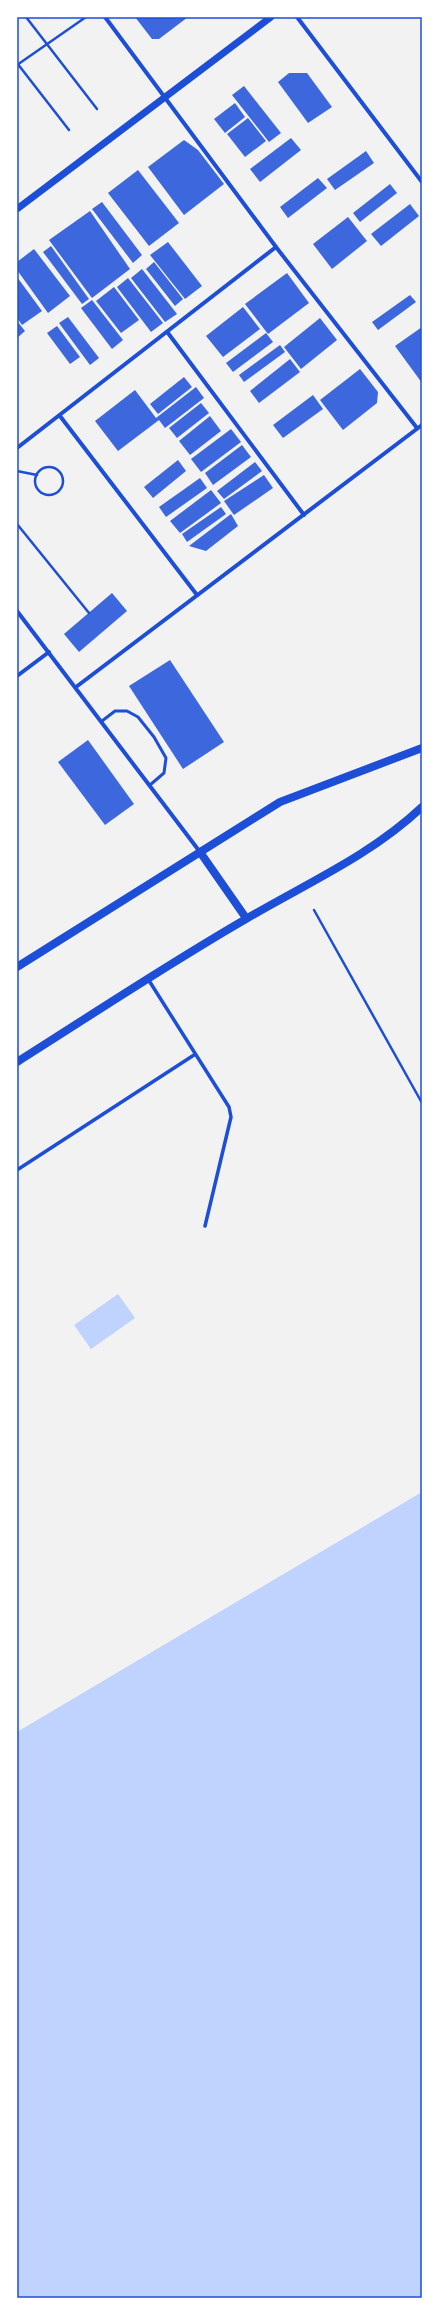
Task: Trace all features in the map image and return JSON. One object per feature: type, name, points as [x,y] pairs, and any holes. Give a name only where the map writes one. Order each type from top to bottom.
[{"type":"main road","points":[[17,967],[280,802],[422,748]]},
{"type":"main road","points":[[17,1062],[246,918],[356,858],[399,829],[422,807]]},
{"type":"main road","points":[[200,852],[246,918]]},
{"type":"street","points":[[105,17],[276,247],[417,428]]},
{"type":"street","points":[[17,209],[165,99],[271,17]]},
{"type":"street","points":[[297,17],[422,182]]},
{"type":"street","points":[[17,448],[168,333],[276,247]]},
{"type":"street","points":[[168,333],[304,515]]},
{"type":"street","points":[[60,416],[197,595]]},
{"type":"street","points":[[76,686],[422,425]]},
{"type":"street","points":[[17,611],[76,686],[200,852]]},
{"type":"street","points":[[17,676],[49,652]]},
{"type":"street","points":[[148,979],[194,1055],[229,1107],[231,1117],[205,1226]]},
{"type":"street","points":[[17,1170],[194,1055]]},
{"type":"lane","points":[[102,721],[115,710],[127,711],[138,717],[154,737],[166,758],[164,773],[150,785]]},
{"type":"path","points":[[26,17],[97,109]]},
{"type":"path","points":[[69,130],[17,64],[86,17]]},
{"type":"path","points":[[52,467],[60,472],[63,481],[62,486],[52,494],[44,493],[36,484],[37,476],[43,468],[52,467]]},
{"type":"path","points":[[17,471],[37,476]]},
{"type":"path","points":[[17,524],[89,613]]},
{"type":"path","points":[[314,910],[422,1103]]},
{"type":"water","points":[[118,1294],[135,1318],[91,1349],[74,1325]]},
{"type":"water","points":[[422,1492],[422,2298],[17,2298],[17,1732]]},
{"type":"building","points":[[135,17],[188,17],[159,39],[152,39]]},
{"type":"building","points":[[289,73],[307,73],[332,107],[308,123],[278,82]]},
{"type":"building","points":[[244,86],[281,133],[269,142],[232,95]]},
{"type":"building","points":[[235,103],[245,117],[225,133],[214,119]]},
{"type":"building","points":[[248,118],[266,141],[245,157],[227,134]]},
{"type":"building","points":[[291,138],[301,150],[260,182],[250,169]]},
{"type":"building","points":[[184,140],[198,150],[224,184],[184,215],[148,167]]},
{"type":"building","points":[[366,151],[374,163],[335,190],[327,179]]},
{"type":"building","points":[[138,170],[179,223],[149,246],[108,193]]},
{"type":"building","points":[[318,178],[327,188],[288,218],[280,207]]},
{"type":"building","points":[[390,184],[397,193],[360,222],[353,213]]},
{"type":"building","points":[[102,202],[142,255],[133,263],[92,209]]},
{"type":"building","points":[[410,204],[419,216],[381,246],[371,234]]},
{"type":"building","points":[[90,211],[130,269],[92,298],[49,240]]},
{"type":"building","points":[[348,217],[367,241],[332,269],[313,244]]},
{"type":"building","points":[[168,242],[202,286],[185,299],[150,255]]},
{"type":"building","points":[[51,246],[89,299],[82,304],[43,252]]},
{"type":"building","points":[[34,249],[70,296],[48,313],[17,270],[17,262]]},
{"type":"building","points":[[154,262],[183,299],[175,306],[146,269]]},
{"type":"building","points":[[142,269],[177,314],[165,322],[131,278]]},
{"type":"building","points":[[287,273],[309,303],[268,334],[245,304]]},
{"type":"building","points":[[17,277],[42,311],[22,325],[17,318]]},
{"type":"building","points":[[128,278],[163,323],[151,332],[117,287]]},
{"type":"building","points":[[114,287],[139,320],[121,333],[96,301]]},
{"type":"building","points":[[410,295],[416,302],[378,330],[372,322]]},
{"type":"building","points":[[92,300],[123,340],[112,349],[81,308]]},
{"type":"building","points":[[243,307],[260,329],[223,357],[206,336]]},
{"type":"building","points":[[68,317],[99,358],[90,365],[59,323]]},
{"type":"building","points":[[320,318],[337,340],[301,369],[284,347]]},
{"type":"building","points":[[17,321],[25,331],[17,338]]},
{"type":"building","points":[[57,326],[80,357],[70,364],[47,333]]},
{"type":"building","points":[[422,327],[422,383],[395,346]]},
{"type":"building","points":[[266,333],[273,342],[233,372],[226,363]]},
{"type":"building","points":[[280,345],[285,352],[244,382],[239,375]]},
{"type":"building","points":[[290,359],[300,372],[259,403],[250,391]]},
{"type":"building","points":[[360,369],[378,392],[377,403],[343,430],[320,400]]},
{"type":"building","points":[[184,377],[192,387],[158,414],[150,404]]},
{"type":"building","points":[[196,387],[204,398],[165,428],[159,420],[118,451],[95,421],[135,390],[156,418]]},
{"type":"building","points":[[313,395],[323,409],[283,438],[273,425]]},
{"type":"building","points":[[201,403],[209,413],[177,438],[169,428]]},
{"type":"building","points":[[210,416],[221,431],[190,455],[179,441]]},
{"type":"building","points":[[231,429],[241,442],[201,472],[191,459]]},
{"type":"building","points":[[242,445],[251,457],[213,485],[205,473]]},
{"type":"building","points":[[178,460],[186,471],[153,498],[144,487]]},
{"type":"building","points":[[255,462],[262,471],[224,499],[217,491]]},
{"type":"building","points":[[264,475],[273,488],[234,515],[224,501]]},
{"type":"building","points":[[200,478],[207,488],[166,517],[159,507]]},
{"type":"building","points":[[211,490],[221,503],[180,533],[170,521]]},
{"type":"building","points":[[221,507],[226,514],[187,542],[182,534]]},
{"type":"building","points":[[231,514],[238,526],[206,551],[189,546]]},
{"type":"building","points":[[112,593],[127,611],[79,652],[64,634]]},
{"type":"building","points":[[170,660],[224,742],[183,769],[129,686]]},
{"type":"building","points":[[88,740],[134,804],[105,825],[58,762]]}]
